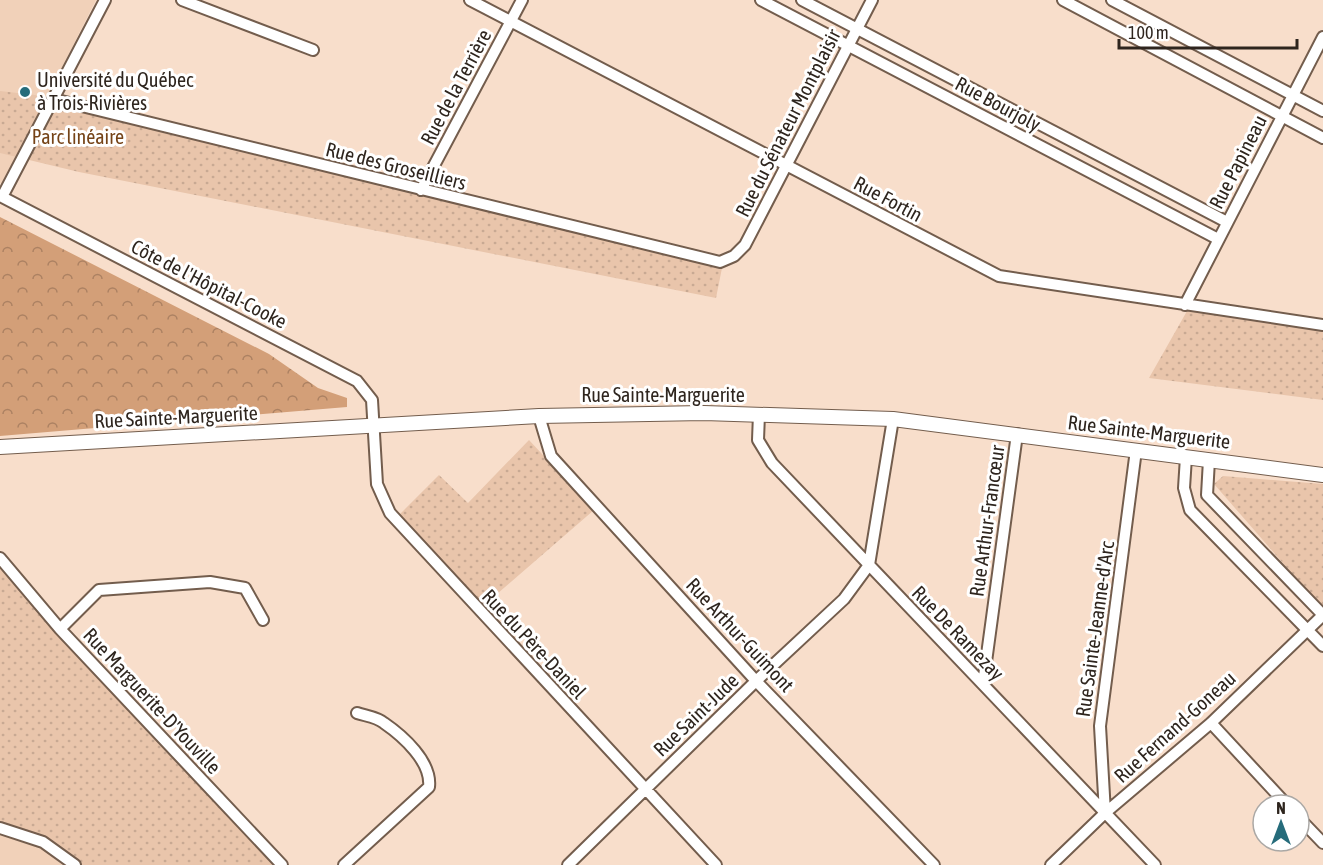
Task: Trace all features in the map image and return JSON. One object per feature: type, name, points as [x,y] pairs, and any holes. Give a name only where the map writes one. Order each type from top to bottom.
[{"type":"street","points":[[53,99],[105,0]]},
{"type":"street","points":[[182,0],[313,50]]},
{"type":"street","name":"Rue Fortin","points":[[470,0],[999,276],[1323,325]]},
{"type":"street","name":"Rue de la Terrière","points":[[421,190],[522,0]]},
{"type":"street","name":"Rue Bourjoly","points":[[761,0],[1218,239]]},
{"type":"street","name":"Rue Bourjoly","points":[[802,0],[1227,222]]},
{"type":"street","name":"Rue du Sénateur Montplaisir","points":[[731,259],[745,245],[788,167],[872,0]]},
{"type":"street","points":[[1063,0],[1323,138]]},
{"type":"street","points":[[1112,0],[1323,111]]},
{"type":"street","name":"Rue Papineau","points":[[1185,305],[1323,37]]},
{"type":"street","name":"Rue des Groseilliers","points":[[53,99],[711,261],[731,259]]},
{"type":"street","name":"Côte de l'Hôpital-Cooke","points":[[53,99],[2,197],[357,381],[372,400],[374,425]]},
{"type":"street","name":"Rue Sainte-Marguerite","points":[[0,447],[539,416],[759,414],[893,419],[1323,475]]},
{"type":"street","name":"Rue De Ramezay","points":[[759,414],[758,440],[772,463],[1155,865]]},
{"type":"street","name":"Rue Arthur-Guimont","points":[[539,416],[551,456],[756,681],[934,865]]},
{"type":"street","name":"Rue Saint-Jude","points":[[567,865],[756,681],[844,600],[869,565],[893,419]]},
{"type":"street","name":"Rue du Père-Daniel","points":[[374,425],[377,484],[390,513],[644,790],[716,865]]},
{"type":"street","name":"Rue Arthur-Francœur","points":[[983,684],[1017,434]]},
{"type":"street","name":"Rue Sainte-Jeanne-d'Arc","points":[[1105,813],[1100,726],[1136,450]]},
{"type":"street","points":[[1186,457],[1184,488],[1190,510],[1323,646]]},
{"type":"street","points":[[1209,460],[1207,495],[1323,615]]},
{"type":"street","name":"Rue Marguerite-D'Youville","points":[[0,558],[60,629],[282,865]]},
{"type":"street","points":[[60,629],[99,590],[210,582],[245,588],[263,620]]},
{"type":"street","name":"Rue Fernand-Goneau","points":[[1051,865],[1105,813],[1210,723],[1323,615]]},
{"type":"street","points":[[344,865],[429,787],[430,776],[426,765],[382,721],[357,713]]},
{"type":"street","points":[[1210,723],[1276,793]]},
{"type":"street","points":[[0,828],[43,842],[75,865]]},
{"type":"street","points":[[1311,830],[1323,843]]},
{"type":"shaded area","name":"Université du Québec à Trois-Rivières","points":[[0,0],[96,0],[3,184],[0,183]]},
{"type":"shaded area","points":[[0,829],[40,845],[70,865],[0,865]]},
{"type":"green space","name":"Parc linéaire","points":[[0,91],[61,98],[724,258],[716,298],[79,172],[0,153]]},
{"type":"green space","points":[[0,217],[269,354],[318,388],[347,398],[347,407],[0,436]]},
{"type":"green space","points":[[1191,304],[1323,324],[1323,400],[1149,378]]},
{"type":"green space","points":[[529,440],[594,510],[483,606],[399,515],[439,475],[468,503]]},
{"type":"green space","points":[[1223,476],[1323,484],[1323,609],[1214,484]]},
{"type":"green space","points":[[0,560],[283,865],[76,865],[0,825]]},
{"type":"place","name":"Université du Québec à Trois-Rivières","points":[[25,92]]}]
